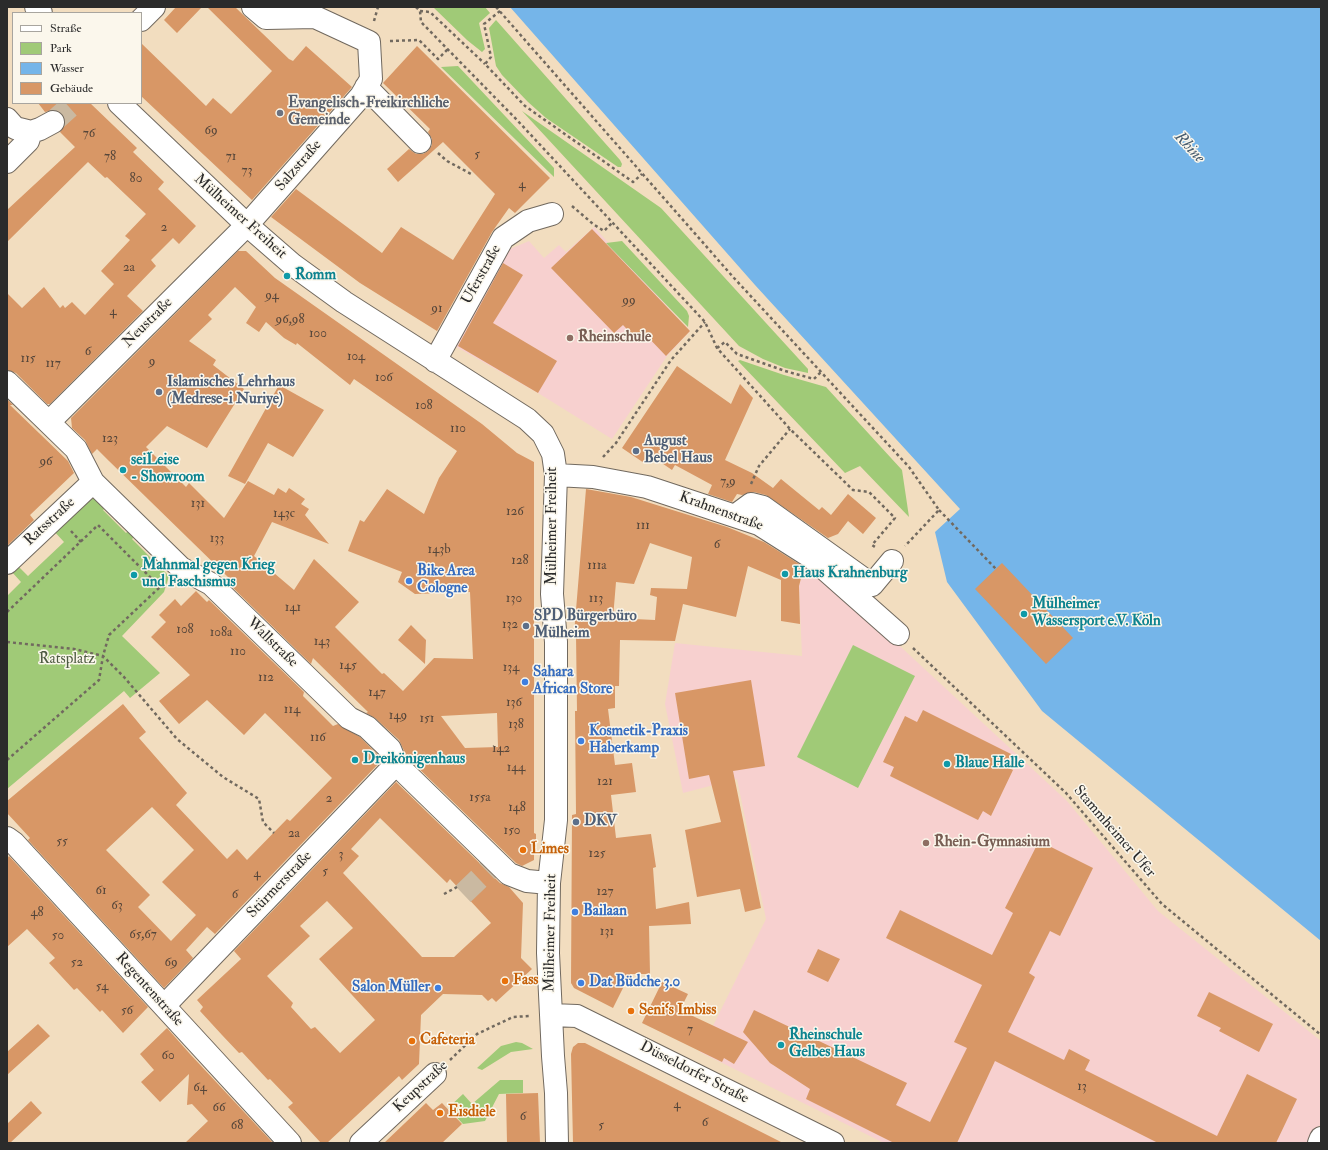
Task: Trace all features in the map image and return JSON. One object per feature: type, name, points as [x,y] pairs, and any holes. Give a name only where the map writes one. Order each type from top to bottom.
[{"type":"street","points":[[142,19],[154,7]]},
{"type":"street","points":[[253,7],[266,18],[315,17],[369,42]]},
{"type":"street","name":"Salzstraße","points":[[247,225],[361,96],[371,79],[369,42]]},
{"type":"street","points":[[366,87],[426,146]]},
{"type":"street","name":"Mülheimer Freiheit","points":[[120,104],[247,225],[293,265],[344,302],[527,419],[543,434],[553,454],[556,475],[552,594],[556,642],[556,820],[550,883],[549,970],[556,1093],[557,1143]]},
{"type":"street","points":[[7,119],[16,128],[31,132],[52,122]]},
{"type":"street","points":[[7,162],[28,141],[31,132]]},
{"type":"street","name":"Uferstraße","points":[[435,361],[503,238],[528,221],[552,214]]},
{"type":"street","name":"Neustraße","points":[[48,422],[247,225]]},
{"type":"street","name":"Wallstraße","points":[[7,382],[76,449],[93,482],[181,568],[211,584],[349,718],[367,727],[390,749],[396,764],[498,868],[527,881],[550,883]]},
{"type":"street","name":"Krahnenstraße","points":[[556,475],[593,477],[647,487],[736,515],[759,524],[810,557],[898,634]]},
{"type":"street","name":"Ratsstraße","points":[[7,563],[93,482]]},
{"type":"street","points":[[736,515],[751,504],[763,507],[872,585],[892,560]]},
{"type":"street","name":"Stürmerstraße","points":[[164,1006],[396,764]]},
{"type":"street","name":"Regentenstraße","points":[[7,838],[14,843],[290,1143]]},
{"type":"street","name":"Düsseldorfer Straße","points":[[551,1015],[577,1016],[834,1143]]},
{"type":"street","name":"Keupstraße","points":[[361,1143],[435,1074]]},
{"type":"street","points":[[1319,1143],[1321,1138]]},
{"type":"path","points":[[416,7],[420,11],[430,12],[485,64],[525,106],[633,182],[642,174]]},
{"type":"path","points":[[496,7],[734,278],[909,467],[938,510],[996,569]]},
{"type":"path","points":[[420,11],[421,22],[516,120],[705,322],[717,348],[790,429],[853,490],[869,492],[895,518],[872,545],[892,560]]},
{"type":"path","points":[[485,64],[491,57],[484,24],[500,11]]},
{"type":"path","points":[[369,42],[419,40],[438,59],[448,49]]},
{"type":"path","points":[[426,146],[447,161],[473,175]]},
{"type":"path","points":[[572,206],[593,224],[604,231],[612,223]]},
{"type":"path","points":[[593,477],[594,468],[616,443],[671,360],[705,322]]},
{"type":"path","points":[[717,348],[725,342],[737,354],[785,371],[814,379],[821,372]]},
{"type":"path","points":[[751,483],[759,466],[790,429]]},
{"type":"path","points":[[921,528],[938,510]]},
{"type":"path","points":[[7,612],[98,525],[160,587],[109,635],[103,656],[99,680],[7,760]]},
{"type":"path","name":"Stammheimer Ufer","points":[[898,634],[1066,793],[1162,904],[1321,1036]]},
{"type":"path","points":[[7,642],[74,649],[103,656],[177,739],[223,777],[259,799],[263,822],[274,833]]},
{"type":"path","points":[[444,894],[457,887]]},
{"type":"path","name":"Keupstraße","points":[[435,1074],[477,1034],[513,1017],[551,1015]]},
{"type":"shaded area","name":"Rheinschule","points":[[594,227],[690,331],[667,356],[612,439],[538,393],[453,345],[503,252],[529,241],[544,258],[559,245],[566,252]]},
{"type":"shaded area","name":"Rhein-Gymnasium","points":[[806,559],[1067,801],[1158,911],[1321,1041],[1321,1123],[1309,1143],[884,1143],[700,1052],[766,919],[737,779],[683,793],[665,704],[675,643],[802,656],[799,586]]},
{"type":"green space","points":[[433,7],[485,7],[490,13],[479,23],[485,49],[482,52],[467,40]]},
{"type":"green space","points":[[496,20],[620,160],[622,164],[621,167],[618,167],[546,118],[502,75],[496,66],[489,28]]},
{"type":"green space","points":[[458,66],[554,168],[554,177],[441,67]]},
{"type":"green space","points":[[522,111],[661,208],[808,369],[808,373],[785,368],[763,359],[739,346]]},
{"type":"green space","points":[[622,241],[687,311],[689,316],[688,327],[606,243]]},
{"type":"green space","points":[[740,360],[826,387],[902,470],[909,517],[860,466],[845,473],[738,361]]},
{"type":"green space","name":"Ratsplatz","points":[[84,499],[102,499],[108,505],[103,510],[126,533],[131,528],[137,534],[132,539],[169,576],[164,592],[122,636],[160,673],[130,698],[124,691],[7,789],[7,596],[21,582],[11,571],[18,566],[28,576],[64,542],[52,529]]},
{"type":"green space","points":[[853,645],[915,676],[858,788],[797,757]]},
{"type":"green space","points":[[516,1042],[522,1043],[533,1049],[511,1052],[482,1070],[477,1068],[501,1046]]},
{"type":"green space","points":[[500,1080],[523,1080],[523,1093],[499,1094],[485,1121],[463,1124],[448,1108],[463,1094],[472,1104]]},
{"type":"water","name":"Rhine","points":[[510,7],[1321,7],[1321,941],[1042,711],[947,582],[935,532],[960,509],[755,285]]},
{"type":"building","points":[[176,7],[202,7],[177,33],[164,20]]},
{"type":"building","points":[[207,7],[235,7],[289,59],[293,61],[306,46],[352,87],[252,200],[142,97],[142,44],[206,106],[213,98],[231,114],[272,71]]},
{"type":"building","points":[[417,46],[550,178],[515,213],[509,208],[492,232],[437,331],[360,283],[271,217],[296,189],[382,253],[401,227],[453,260],[495,194],[443,142],[398,182],[387,169],[409,149],[416,154],[423,154],[428,151],[432,145],[432,139],[428,132],[430,129],[383,83]]},
{"type":"building","points":[[39,104],[91,104],[137,148],[133,152],[164,182],[158,189],[196,226],[179,244],[173,238],[151,260],[156,266],[127,296],[143,311],[50,404],[47,404],[16,373],[7,370],[7,293],[22,308],[44,287],[60,308],[63,305],[65,308],[72,302],[85,315],[114,284],[101,271],[130,240],[125,236],[146,214],[107,177],[105,178],[88,162],[7,242],[7,210],[75,147],[60,132],[65,123],[64,116],[59,111],[54,110],[45,112]]},
{"type":"building","points":[[592,229],[690,331],[666,356],[645,334],[638,341],[623,325],[614,333],[551,268]]},
{"type":"building","points":[[238,251],[246,251],[275,278],[482,424],[517,453],[534,462],[534,833],[536,834],[536,844],[534,845],[534,860],[522,866],[516,863],[407,757],[399,740],[375,718],[366,713],[368,712],[313,658],[311,664],[227,582],[230,579],[97,449],[92,454],[85,440],[72,428],[71,418]],"holes":[[[235,287],[256,307],[246,323],[259,332],[266,322],[284,338],[296,345],[297,343],[350,385],[354,379],[457,451],[439,478],[424,514],[387,489],[364,522],[360,520],[348,551],[402,572],[398,582],[415,594],[470,592],[473,659],[434,658],[403,691],[384,673],[382,674],[335,627],[359,602],[314,559],[294,590],[254,556],[272,522],[329,544],[305,515],[309,509],[301,504],[305,499],[289,488],[286,493],[278,488],[274,495],[248,481],[224,518],[189,483],[186,487],[146,447],[167,426],[207,448],[244,389],[213,365],[216,360],[189,341],[212,319],[208,315]],[[497,713],[498,747],[465,748],[441,716]]]},
{"type":"building","points":[[503,263],[523,275],[493,323],[557,361],[538,393],[458,346]]},
{"type":"building","points":[[677,366],[731,404],[740,384],[753,398],[725,460],[752,473],[773,488],[781,479],[819,510],[822,507],[831,515],[848,494],[876,518],[863,534],[848,521],[838,534],[828,538],[766,495],[754,492],[742,495],[737,494],[732,502],[708,494],[712,485],[675,465],[672,470],[650,455],[644,463],[622,448]]},
{"type":"building","points":[[279,385],[324,410],[293,457],[268,443],[245,484],[228,476]]},
{"type":"building","points":[[7,399],[13,405],[10,405],[68,461],[74,473],[30,515],[34,520],[7,546]]},
{"type":"building","points":[[586,489],[631,497],[727,527],[764,542],[804,567],[799,586],[800,624],[781,621],[781,580],[748,566],[736,617],[683,604],[675,641],[620,640],[619,686],[615,686],[615,708],[608,709],[615,765],[632,763],[636,792],[611,795],[616,838],[651,834],[656,867],[653,868],[656,909],[689,902],[691,924],[649,926],[650,974],[630,974],[613,1008],[574,988],[571,983],[572,815],[576,814],[575,711],[577,711],[576,635],[574,634]],"holes":[[[650,543],[692,557],[687,589],[651,588],[650,595],[657,597],[655,620],[613,618],[616,582],[634,584]]]},
{"type":"building","name":"Mülheimer Wassersport e.V. Köln","points":[[1002,563],[1073,638],[1046,664],[975,589]]},
{"type":"building","points":[[196,591],[207,602],[209,600],[304,692],[303,696],[333,726],[338,724],[360,737],[379,756],[381,761],[215,934],[207,927],[186,950],[193,958],[164,988],[28,840],[30,838],[7,813],[7,801],[123,704],[146,732],[139,738],[187,793],[176,805],[227,859],[237,849],[247,860],[287,819],[290,821],[332,778],[265,713],[244,735],[207,700],[179,724],[159,701],[190,675],[151,637],[166,622],[159,615],[175,599],[181,606]],"holes":[[[152,807],[194,850],[162,882],[196,915],[171,941],[138,907],[150,895],[106,850]]]},
{"type":"building","points":[[411,625],[426,640],[425,664],[398,640]]},
{"type":"building","points":[[751,680],[765,766],[733,771],[761,908],[745,912],[740,889],[697,897],[685,830],[721,822],[709,775],[689,779],[675,693]]},
{"type":"building","name":"Blaue Halle","points":[[923,710],[1011,754],[1005,766],[1013,770],[991,816],[983,811],[978,820],[890,776],[894,767],[883,762],[905,716],[917,722]]},
{"type":"building","points":[[396,782],[500,883],[509,887],[523,903],[521,958],[532,969],[496,1002],[492,998],[488,1001],[482,995],[443,994],[421,1015],[419,1064],[402,1080],[399,1076],[327,1143],[321,1143],[288,1107],[293,1103],[270,1079],[268,1080],[242,1052],[239,1053],[200,1011],[203,1007],[197,1000],[241,959],[234,951]],"holes":[[[380,818],[447,883],[450,879],[491,923],[454,957],[422,957],[343,873],[359,856],[351,849]],[[327,901],[353,928],[319,959],[375,1020],[340,1053],[315,1027],[311,1029],[291,1007],[293,1003],[267,976],[310,936],[300,926]]]},
{"type":"building","points":[[1039,841],[1093,868],[1060,936],[1050,931],[1029,973],[1035,977],[1008,1032],[1064,1060],[1069,1049],[1090,1060],[1085,1070],[1217,1136],[1247,1074],[1297,1099],[1276,1143],[1158,1143],[995,1061],[957,1143],[894,1143],[806,1099],[810,1089],[770,1063],[743,1032],[754,1010],[907,1083],[896,1105],[930,1122],[967,1048],[954,1042],[982,985],[886,938],[900,910],[992,955],[1013,913],[1005,908]]},
{"type":"building","points":[[9,856],[148,1007],[123,1033],[102,1010],[100,1012],[77,988],[74,990],[49,963],[55,958],[27,929],[7,947],[7,859]]},
{"type":"building","points":[[818,949],[840,959],[828,982],[807,972]]},
{"type":"building","points":[[662,982],[688,994],[680,1010],[748,1042],[734,1064],[724,1058],[722,1062],[642,1023]]},
{"type":"building","points":[[1209,992],[1273,1024],[1259,1052],[1219,1031],[1221,1028],[1197,1016]]},
{"type":"building","points":[[38,1024],[50,1036],[7,1075],[7,1052]]},
{"type":"building","points":[[167,1028],[273,1143],[185,1143],[208,1121],[192,1104],[187,1105],[189,1074],[160,1102],[141,1082],[154,1070],[140,1054]]},
{"type":"building","points":[[578,1043],[585,1043],[783,1143],[573,1143],[571,1054],[573,1047]]},
{"type":"building","points":[[538,1093],[540,1143],[507,1143],[506,1094]]},
{"type":"building","points":[[31,1101],[42,1113],[10,1143],[7,1143],[7,1124]]},
{"type":"building","points":[[426,1103],[433,1110],[442,1103],[462,1124],[442,1143],[384,1143]]},
{"type":"tunnel","points":[[53,122],[73,104]]},
{"type":"tunnel","points":[[463,894],[489,869]]},
{"type":"place","name":"Evangelisch-Freikirchliche Gemeinde","points":[[280,113]]},
{"type":"place","name":"Romm","points":[[287,276]]},
{"type":"place","name":"Rheinschule","points":[[570,338]]},
{"type":"place","name":"Islamisches Lehrhaus (Medrese-i Nuriye)","points":[[159,392]]},
{"type":"place","name":"August Bebel Haus","points":[[636,451]]},
{"type":"place","name":"seiLeise - Showroom","points":[[123,470]]},
{"type":"place","name":"Haus Krahnenburg","points":[[785,574]]},
{"type":"place","name":"Mahnmal gegen Krieg und Faschismus","points":[[134,575]]},
{"type":"place","name":"Bike Area Cologne","points":[[409,581]]},
{"type":"place","name":"Mülheimer Wassersport e.V. Köln","points":[[1024,614]]},
{"type":"place","name":"SPD Bürgerbüro Mülheim","points":[[526,626]]},
{"type":"place","name":"Sahara African Store","points":[[525,682]]},
{"type":"place","name":"Kosmetik-Praxis Haberkamp","points":[[581,741]]},
{"type":"place","name":"Dreikönigenhaus","points":[[355,760]]},
{"type":"place","name":"Blaue Halle","points":[[947,764]]},
{"type":"place","name":"DKV","points":[[576,822]]},
{"type":"place","name":"Rhein-Gymnasium","points":[[926,843]]},
{"type":"place","name":"Limes","points":[[523,850]]},
{"type":"place","name":"Bailaan","points":[[575,912]]},
{"type":"place","name":"Fass","points":[[505,981]]},
{"type":"place","name":"Dat Büdche 3.0","points":[[581,983]]},
{"type":"place","name":"Salon Müller","points":[[438,988]]},
{"type":"place","name":"Seni‘s Imbiss","points":[[631,1011]]},
{"type":"place","name":"Cafeteria","points":[[412,1041]]},
{"type":"place","name":"Rheinschule Gelbes Haus","points":[[781,1045]]},
{"type":"place","name":"Eisdiele","points":[[440,1113]]}]
